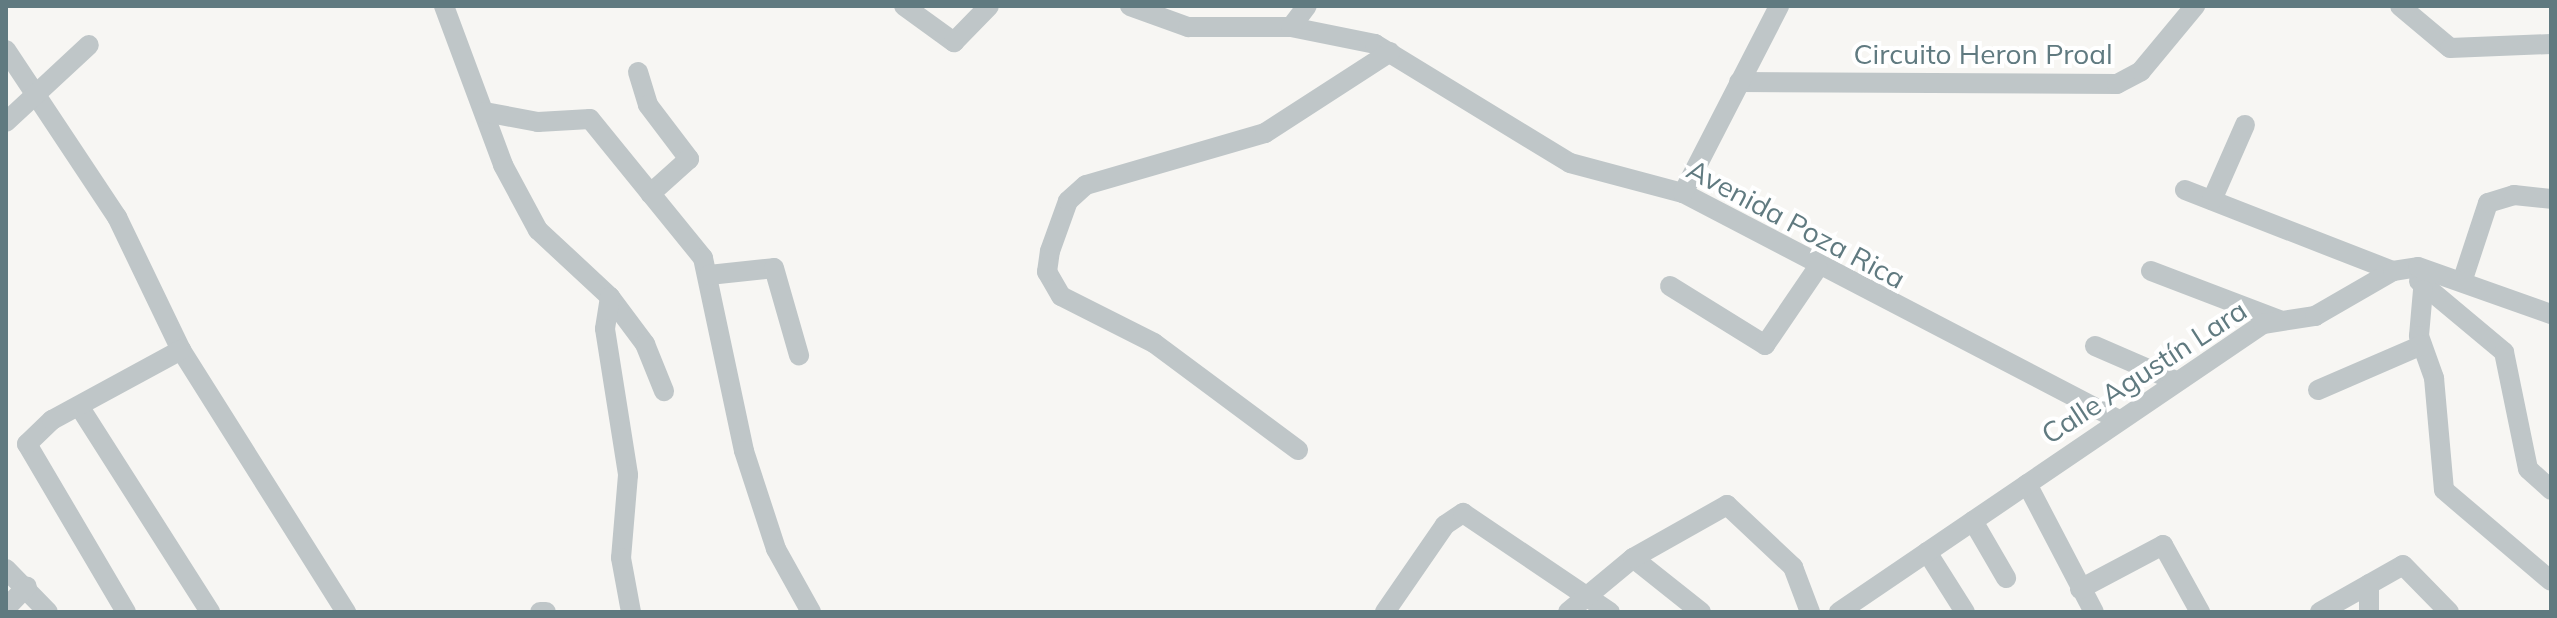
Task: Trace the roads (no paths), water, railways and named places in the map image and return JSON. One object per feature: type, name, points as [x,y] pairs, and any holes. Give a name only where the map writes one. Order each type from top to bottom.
[{"type":"street","points":[[444,6],[503,165],[538,230],[610,297],[645,344],[664,391]]},
{"type":"street","points":[[904,6],[954,42],[989,6]]},
{"type":"street","name":"Avenida Poza Rica","points":[[1130,6],[1188,27],[1291,27],[1340,33],[1390,52],[1570,163],[1683,193],[1818,267],[2118,419]]},
{"type":"street","points":[[1291,27],[1307,6]]},
{"type":"street","points":[[1683,193],[1779,6]]},
{"type":"street","name":"Circuito Heron Proal","points":[[1739,82],[2117,84],[2141,71],[2195,6]]},
{"type":"street","points":[[2400,6],[2450,48],[2551,44]]},
{"type":"street","points":[[6,122],[89,45]]},
{"type":"street","points":[[6,50],[137,251],[181,350],[346,612]]},
{"type":"street","points":[[1298,450],[1154,343],[1061,296],[1047,272],[1050,251],[1068,201],[1086,185],[1265,133],[1390,52]]},
{"type":"street","points":[[638,72],[648,105],[689,159],[650,194]]},
{"type":"street","points":[[485,112],[538,122],[590,119],[709,275],[744,451],[776,549],[811,612]]},
{"type":"street","points":[[2212,200],[2245,125]]},
{"type":"street","points":[[2185,190],[2393,271]]},
{"type":"street","points":[[2463,279],[2488,203],[2514,195],[2551,199]]},
{"type":"street","points":[[1670,286],[1765,345],[1818,267]]},
{"type":"street","points":[[2418,267],[2423,290],[2422,345],[2434,378],[2444,490],[2551,581]]},
{"type":"street","name":"Calle Agustín Lara","points":[[1839,612],[2176,381],[2279,320],[2329,310],[2393,271],[2418,267],[2463,279],[2551,314]]},
{"type":"street","points":[[709,275],[774,268],[799,355]]},
{"type":"street","points":[[2151,271],[2279,320]]},
{"type":"street","points":[[2423,290],[2455,306],[2504,352],[2528,469],[2551,490]]},
{"type":"street","points":[[610,297],[605,329],[628,475],[621,558],[631,612]]},
{"type":"street","points":[[2318,390],[2422,345]]},
{"type":"street","points":[[2095,346],[2176,381]]},
{"type":"street","points":[[126,612],[93,545],[27,444],[79,406],[181,350]]},
{"type":"street","points":[[79,406],[210,612]]},
{"type":"street","points":[[2027,484],[2094,612]]},
{"type":"street","points":[[1568,612],[1633,558],[1727,505],[1793,567],[1810,612]]},
{"type":"street","points":[[1385,612],[1445,525],[1463,513],[1610,612]]},
{"type":"street","points":[[1973,521],[2006,578]]},
{"type":"street","points":[[2080,589],[2163,545],[2200,612]]},
{"type":"street","points":[[1927,552],[1965,612]]},
{"type":"street","points":[[1633,558],[1701,612]]},
{"type":"street","points":[[2320,612],[2403,565],[2449,612]]},
{"type":"street","points":[[6,569],[27,586],[48,612]]},
{"type":"street","points":[[2369,584],[2369,612]]},
{"type":"street","points":[[6,608],[27,586]]},
{"type":"street","points":[[540,612],[546,612]]}]
